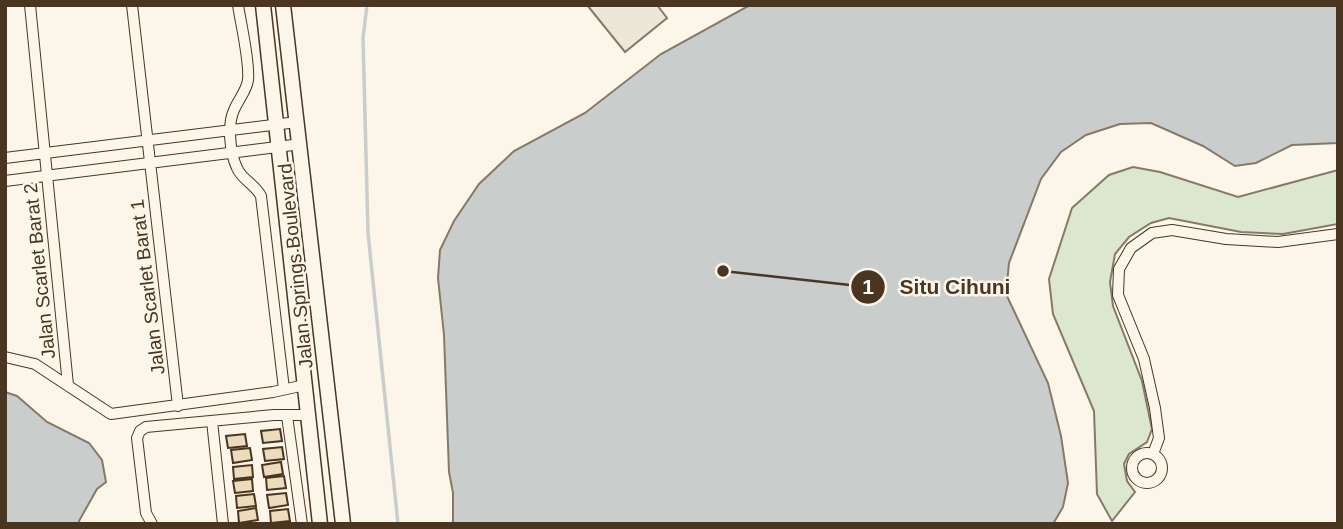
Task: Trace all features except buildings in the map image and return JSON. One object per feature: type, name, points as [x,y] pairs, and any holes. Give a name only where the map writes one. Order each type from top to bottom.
[{"type":"main road","name":"Jalan Springs Boulevard","points":[[263,5],[320,524]]},
{"type":"main road","name":"Jalan Springs Boulevard","points":[[283,5],[343,524]]},
{"type":"street","name":"Jalan Scarlet Barat 2","points":[[30,5],[68,385]]},
{"type":"street","name":"Jalan Scarlet Barat 1","points":[[132,5],[178,406]]},
{"type":"street","points":[[238,5],[248,79],[232,113],[232,153],[237,168],[261,196],[284,389]]},
{"type":"street","points":[[5,158],[297,122]]},
{"type":"street","points":[[5,181],[301,144]]},
{"type":"street","points":[[1153,454],[1159,438],[1155,408],[1144,359],[1118,295],[1119,269],[1131,248],[1152,233],[1172,230],[1226,239],[1278,242],[1338,234]]},
{"type":"street","points":[[5,357],[35,365],[108,414],[178,406],[305,385]]},
{"type":"street","points":[[149,521],[137,438],[140,431],[146,427],[308,415]]},
{"type":"street","points":[[287,416],[302,524]]},
{"type":"street","points":[[212,421],[223,524]]},
{"type":"green space","points":[[1133,167],[1160,172],[1238,197],[1338,170],[1338,224],[1283,234],[1241,232],[1169,218],[1151,223],[1129,237],[1115,254],[1110,282],[1113,306],[1142,381],[1152,429],[1147,442],[1129,454],[1124,464],[1127,481],[1135,492],[1112,521],[1097,494],[1094,411],[1053,314],[1049,279],[1072,208],[1109,175]]},
{"type":"shaded area","points":[[587,5],[657,5],[667,18],[625,52]]},
{"type":"shaded area","points":[[750,5],[1338,5],[1338,143],[1292,145],[1256,163],[1235,166],[1203,146],[1151,123],[1120,124],[1086,135],[1061,152],[1041,179],[1009,263],[1006,294],[1048,383],[1061,436],[1068,483],[1063,507],[1053,524],[453,524],[444,335],[438,278],[440,250],[454,221],[479,184],[514,151],[585,113],[661,54]]},
{"type":"shaded area","points":[[5,392],[17,396],[47,422],[89,443],[102,460],[106,482],[97,489],[79,521],[80,524],[5,524]]},
{"type":"waterway","points":[[367,5],[363,38],[368,233],[398,524]]},
{"type":"place","name":"Situ Cihuni","points":[[723,271]]}]
